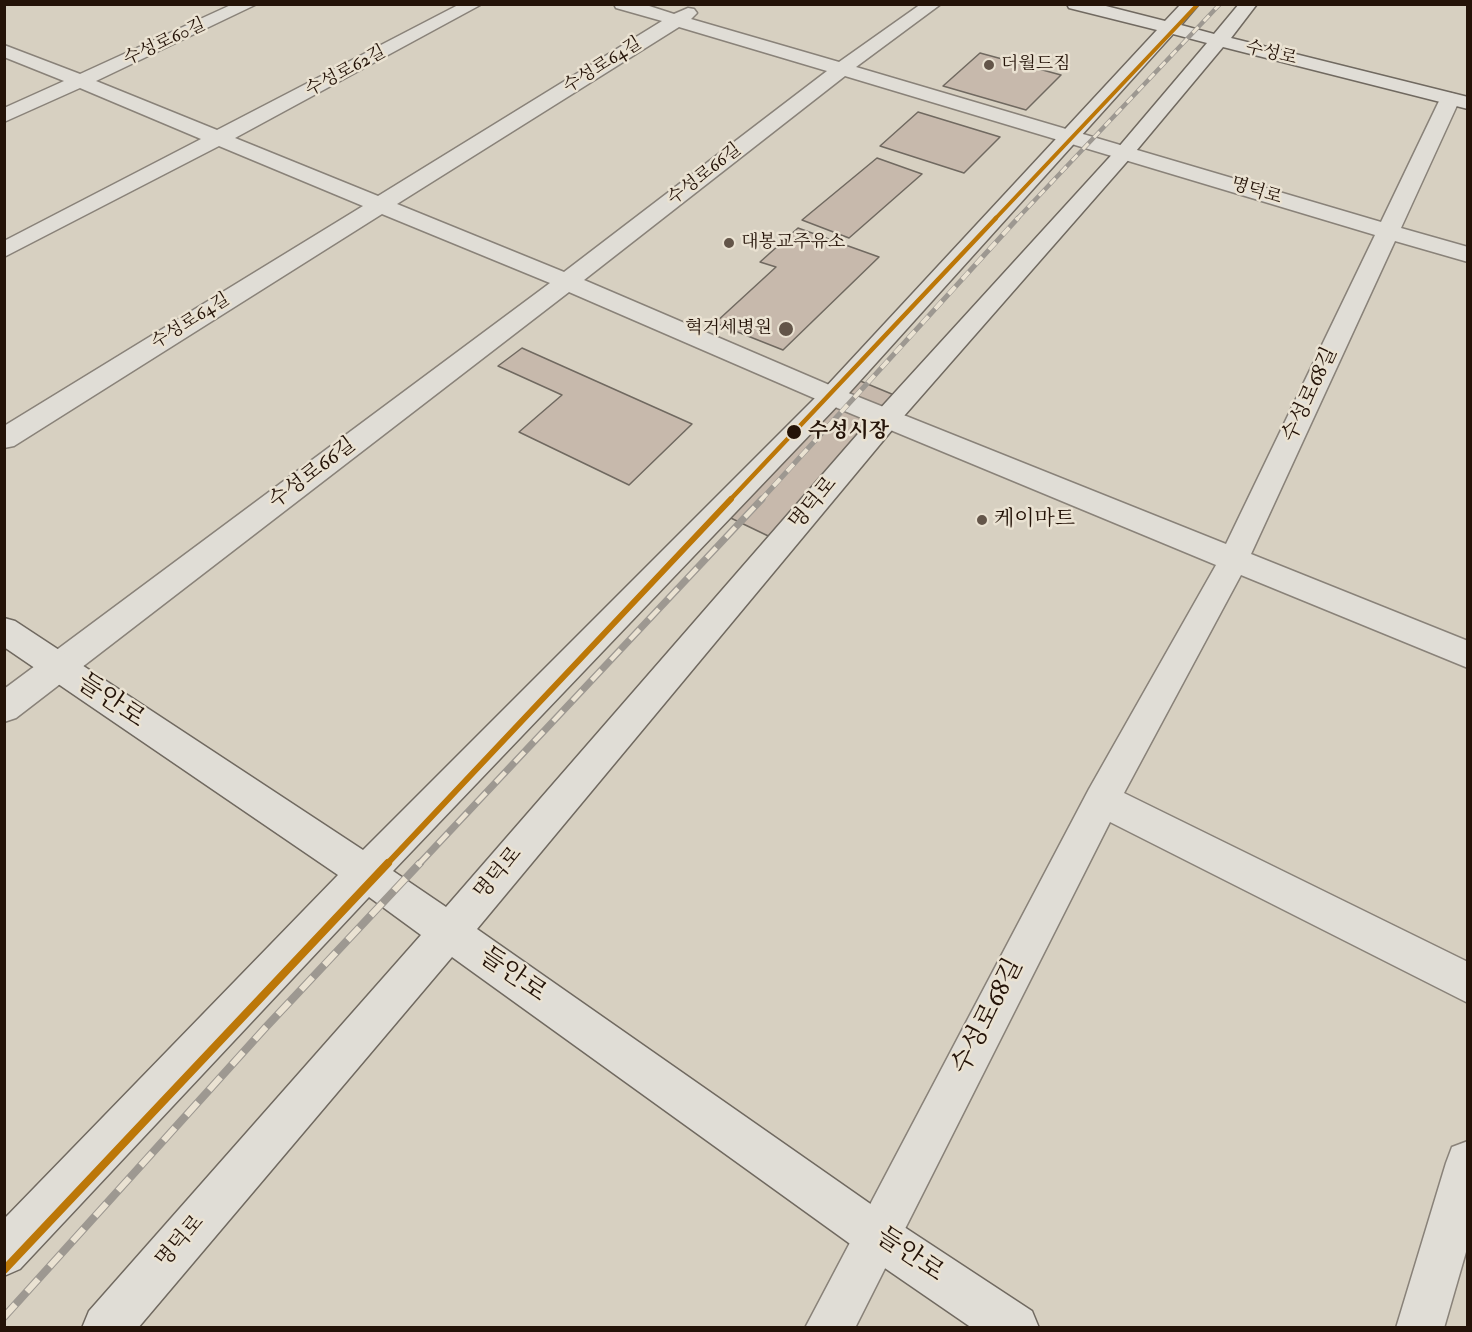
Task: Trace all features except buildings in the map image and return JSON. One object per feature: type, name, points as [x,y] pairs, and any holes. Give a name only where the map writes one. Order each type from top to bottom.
[{"type":"street","name":"수성로60길","points":[[4,116],[249,4]]},
{"type":"street","name":"수성로62길","points":[[4,250],[474,4]]},
{"type":"street","points":[[622,4],[1068,136]]},
{"type":"street","name":"수성로64길","points":[[4,439],[702,4]]},
{"type":"street","name":"수성로66길","points":[[4,708],[567,282],[843,68],[933,4]]},
{"type":"street","name":"수성로","points":[[1075,4],[1459,101]]},
{"type":"street","points":[[4,1253],[366,873],[832,396],[1191,4]]},
{"type":"street","name":"명덕로","points":[[106,1328],[449,932],[887,418],[1124,153],[1248,4]]},
{"type":"street","points":[[4,50],[80,82]]},
{"type":"street","name":"수성로60길","points":[[80,82],[218,139]]},
{"type":"street","name":"수성로68길","points":[[829,1328],[1102,800],[1234,559],[1388,232],[1459,101]]},
{"type":"street","name":"명덕로","points":[[1068,136],[1388,232]]},
{"type":"street","points":[[218,139],[567,282],[832,396],[1467,655]]},
{"type":"street","points":[[1388,232],[1467,255]]},
{"type":"street","name":"들안로","points":[[4,630],[366,873],[876,1235],[1015,1328]]},
{"type":"street","points":[[1102,800],[1467,982]]},
{"type":"street","points":[[1420,1328],[1467,1163]]},
{"type":"railway","points":[[1017,219],[1220,4]]},
{"type":"railway","points":[[760,501],[1018,218]]},
{"type":"railway","points":[[419,864],[762,499]]},
{"type":"railway","points":[[4,1317],[266,1027],[420,863]]},
{"type":"transit line","points":[[4,1270],[1198,4]]},
{"type":"place","name":"더월드짐","points":[[989,65]]},
{"type":"place","name":"대봉교주유소","points":[[729,243]]},
{"type":"place","name":"혁거세병원","points":[[786,329]]},
{"type":"place","name":"수성시장","points":[[794,432]]},
{"type":"place","name":"케이마트","points":[[982,520]]}]
